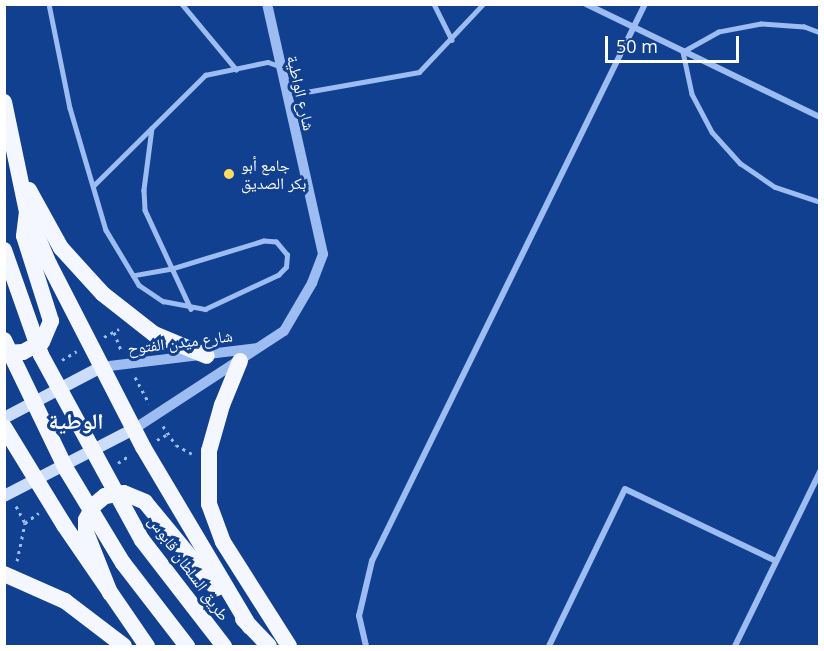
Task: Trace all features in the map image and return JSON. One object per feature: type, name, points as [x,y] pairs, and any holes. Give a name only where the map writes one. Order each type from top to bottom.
[{"type":"highway","points":[[4,102],[27,212],[89,345],[134,429],[250,627]]},
{"type":"highway","points":[[18,165],[61,248],[103,294],[154,334],[207,356]]},
{"type":"highway","points":[[4,353],[22,352],[42,342],[51,321],[24,236],[27,212]]},
{"type":"highway","name":"طريق السلطان قابوس","points":[[4,250],[41,355],[142,540],[224,646]]},
{"type":"highway","points":[[4,340],[66,469],[123,563],[187,646]]},
{"type":"highway","points":[[240,361],[222,405],[209,451],[209,504],[223,542],[289,646]]},
{"type":"highway","points":[[4,427],[34,478],[147,646]]},
{"type":"highway","points":[[110,593],[86,531],[86,520],[93,506],[105,496],[136,495],[269,646]]},
{"type":"highway","points":[[4,574],[64,601],[124,646]]},
{"type":"main road","points":[[4,418],[101,367]]},
{"type":"main road","points":[[4,496],[34,478],[134,429]]},
{"type":"street","name":"شارع الواطية","points":[[134,429],[285,331],[312,283],[323,255],[267,4]]},
{"type":"street","points":[[586,4],[819,117]]},
{"type":"street","points":[[366,646],[359,616],[372,561],[645,4]]},
{"type":"street","name":"شارع ميدن الفتوح","points":[[101,367],[207,356],[263,347]]},
{"type":"street","points":[[735,646],[819,472]]},
{"type":"street","points":[[549,646],[625,489],[777,561]]},
{"type":"lane","points":[[49,4],[70,108],[106,230],[134,276],[151,294],[191,309],[205,309],[278,276],[286,267],[285,250],[276,242],[264,241],[172,269],[134,276]]},
{"type":"lane","points":[[182,4],[236,69]]},
{"type":"lane","points":[[434,4],[452,40]]},
{"type":"lane","points":[[286,96],[419,72],[452,40],[483,4]]},
{"type":"lane","points":[[819,33],[804,27],[761,24],[719,32],[683,52],[692,94],[712,132],[740,163],[776,187],[819,202]]},
{"type":"lane","points":[[268,62],[276,52]]},
{"type":"lane","points":[[93,186],[205,75],[268,62],[279,66]]},
{"type":"lane","points":[[152,128],[144,189],[145,210],[191,309]]},
{"type":"path","points":[[52,365],[133,319]]},
{"type":"place","name":"جامع أبو بكر الصديق","points":[[229,174]]},
{"type":"district","name":"الوطية","points":[[76,421]]}]
